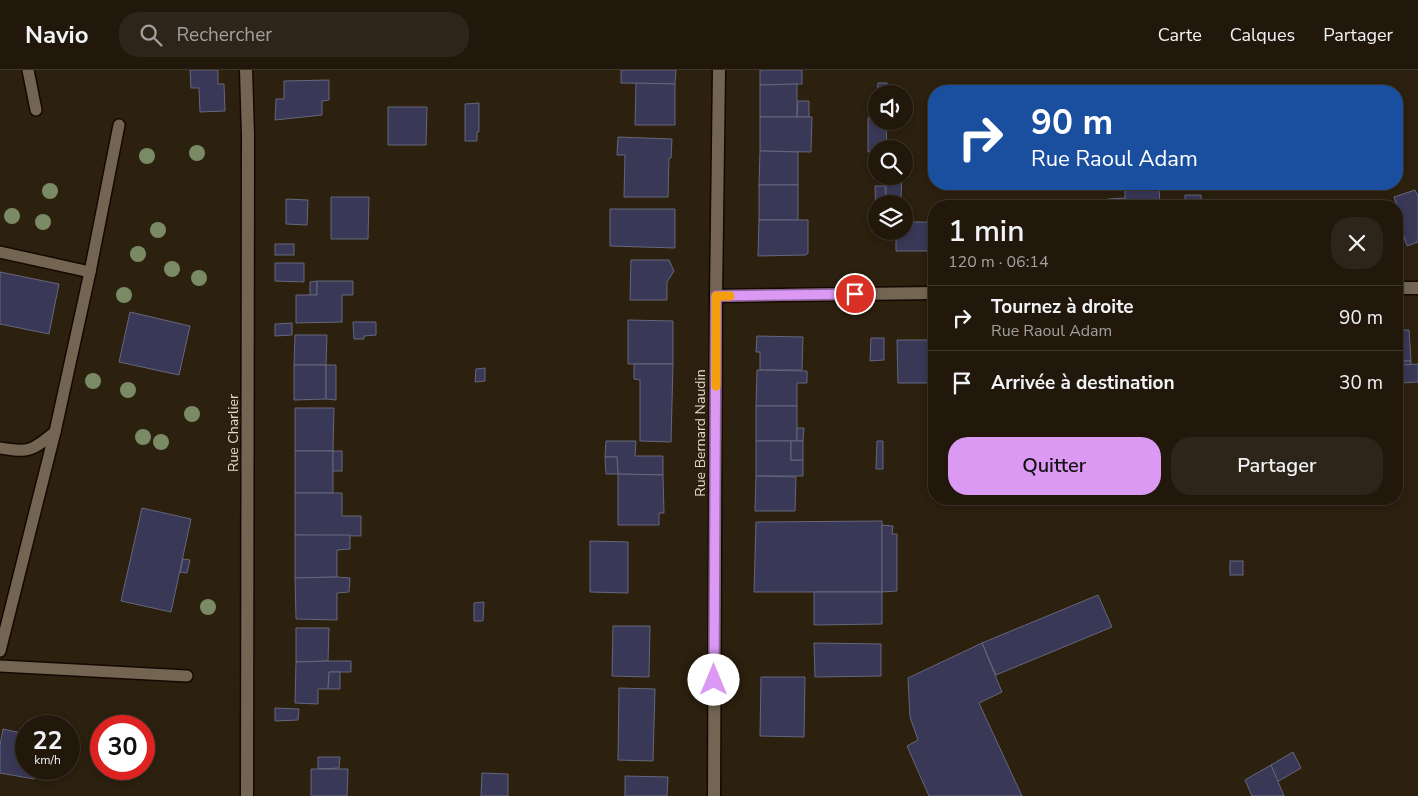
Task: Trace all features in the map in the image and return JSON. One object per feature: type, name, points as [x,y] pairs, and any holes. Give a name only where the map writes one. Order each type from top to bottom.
[{"type":"street","name":"Rue Charlier","points":[[246,70],[248,135],[247,796]]},
{"type":"street","name":"Rue Bernard Naudin","points":[[714,796],[719,70]]},
{"type":"street","points":[[1403,288],[1418,288]]},
{"type":"street","points":[[716,296],[928,293]]},
{"type":"lane","points":[[28,70],[36,110]]},
{"type":"lane","points":[[0,651],[55,432],[90,272],[119,125]]},
{"type":"lane","points":[[0,252],[90,272]]},
{"type":"lane","points":[[0,448],[20,451],[38,446],[55,432]]},
{"type":"lane","points":[[0,666],[187,676]]},
{"type":"building","points":[[190,70],[218,70],[218,84],[224,84],[225,111],[200,112],[199,88],[191,88]]},
{"type":"building","points":[[621,70],[676,70],[675,84],[621,83]]},
{"type":"building","points":[[760,70],[802,70],[802,84],[760,85]]},
{"type":"building","points":[[329,80],[329,100],[322,101],[322,115],[275,120],[276,99],[284,99],[284,81]]},
{"type":"building","points":[[636,83],[675,84],[675,125],[635,125]]},
{"type":"building","points":[[878,83],[887,83],[887,85],[878,85]]},
{"type":"building","points":[[797,84],[797,117],[760,117],[760,85]]},
{"type":"building","points":[[798,101],[809,101],[809,117],[797,117]]},
{"type":"building","points":[[479,103],[479,132],[477,132],[477,141],[465,141],[465,104]]},
{"type":"building","points":[[388,107],[427,107],[426,145],[388,145]]},
{"type":"building","points":[[760,117],[812,117],[811,152],[760,151]]},
{"type":"building","points":[[868,130],[886,130],[887,140],[868,140]]},
{"type":"building","points":[[618,137],[672,139],[671,158],[669,158],[668,197],[624,197],[625,155],[617,155]]},
{"type":"building","points":[[760,151],[798,152],[798,185],[759,185]]},
{"type":"building","points":[[759,185],[798,185],[798,220],[759,220]]},
{"type":"building","points":[[886,185],[902,185],[901,195],[886,195]]},
{"type":"building","points":[[875,186],[885,186],[886,195],[875,195]]},
{"type":"building","points":[[1125,190],[1159,190],[1160,200],[1125,200]]},
{"type":"building","points":[[1415,190],[1418,196],[1418,242],[1407,246],[1403,234],[1403,200],[1395,200],[1394,197]]},
{"type":"building","points":[[1185,195],[1201,195],[1201,200],[1185,200]]},
{"type":"building","points":[[331,197],[369,197],[368,239],[331,239]]},
{"type":"building","points":[[1125,198],[1125,200],[1108,200]]},
{"type":"building","points":[[286,199],[308,200],[307,225],[286,224]]},
{"type":"building","points":[[610,209],[675,209],[675,248],[610,246]]},
{"type":"building","points":[[759,220],[808,220],[808,253],[806,255],[758,256]]},
{"type":"building","points":[[913,222],[928,222],[928,251],[896,251],[896,240],[913,240]]},
{"type":"building","points":[[275,244],[294,244],[294,255],[275,255]]},
{"type":"building","points":[[631,260],[669,260],[674,271],[667,282],[667,300],[630,300]]},
{"type":"building","points":[[275,263],[304,263],[304,282],[275,281]]},
{"type":"building","points":[[0,272],[59,284],[49,334],[0,324]]},
{"type":"building","points":[[317,281],[317,295],[310,295],[310,282]]},
{"type":"building","points":[[317,281],[353,281],[353,295],[342,295],[342,322],[296,323],[296,295],[317,295]]},
{"type":"building","points":[[130,312],[190,326],[179,375],[119,362]]},
{"type":"building","points":[[628,320],[673,321],[673,364],[628,364]]},
{"type":"building","points":[[353,322],[376,322],[376,335],[364,336],[364,339],[354,339]]},
{"type":"building","points":[[292,323],[292,335],[275,336],[275,324]]},
{"type":"building","points":[[1403,330],[1409,330],[1411,361],[1403,361]]},
{"type":"building","points":[[295,335],[327,335],[326,365],[294,365]]},
{"type":"building","points":[[757,336],[803,337],[802,370],[760,370],[760,352],[756,352]]},
{"type":"building","points":[[871,338],[884,338],[884,360],[870,361]]},
{"type":"building","points":[[897,340],[928,340],[928,383],[898,383]]},
{"type":"building","points":[[1403,361],[1411,361],[1411,365],[1403,365]]},
{"type":"building","points":[[634,364],[673,364],[671,442],[640,441],[640,380],[634,379]]},
{"type":"building","points":[[1418,364],[1418,382],[1403,383],[1403,365]]},
{"type":"building","points":[[294,365],[326,365],[326,399],[294,400]]},
{"type":"building","points":[[326,365],[336,365],[336,400],[326,399]]},
{"type":"building","points":[[485,368],[485,381],[475,382],[476,369]]},
{"type":"building","points":[[757,370],[807,371],[807,383],[797,383],[797,406],[756,406]]},
{"type":"building","points":[[756,406],[797,406],[797,441],[756,441]]},
{"type":"building","points":[[295,408],[334,408],[333,451],[295,451]]},
{"type":"building","points":[[797,428],[804,428],[803,441],[797,441]]},
{"type":"building","points":[[606,441],[636,441],[635,456],[663,456],[663,475],[618,474],[617,457],[605,457]]},
{"type":"building","points":[[756,441],[791,441],[791,460],[803,460],[803,476],[756,476]]},
{"type":"building","points":[[791,441],[803,441],[803,460],[791,460]]},
{"type":"building","points":[[877,441],[883,441],[883,469],[876,469]]},
{"type":"building","points":[[295,451],[333,451],[333,493],[295,493]]},
{"type":"building","points":[[333,451],[342,451],[342,471],[333,471]]},
{"type":"building","points":[[605,457],[617,457],[618,474],[606,474]]},
{"type":"building","points":[[618,474],[663,475],[664,513],[659,513],[659,525],[618,525]]},
{"type":"building","points":[[756,476],[796,477],[795,511],[755,511]]},
{"type":"building","points":[[295,493],[342,493],[342,516],[361,516],[361,536],[295,535]]},
{"type":"building","points":[[142,508],[191,519],[171,612],[121,601]]},
{"type":"building","points":[[882,521],[882,592],[754,592],[756,522]]},
{"type":"building","points":[[882,525],[893,526],[892,534],[897,534],[897,591],[882,592]]},
{"type":"building","points":[[295,535],[350,535],[350,549],[337,550],[337,577],[295,578]]},
{"type":"building","points":[[590,541],[628,542],[628,593],[590,592]]},
{"type":"building","points":[[183,559],[190,560],[187,573],[180,572]]},
{"type":"building","points":[[1230,561],[1243,561],[1243,575],[1230,575]]},
{"type":"building","points":[[295,578],[350,578],[349,592],[337,593],[337,620],[296,619]]},
{"type":"building","points":[[814,592],[882,592],[882,624],[814,625]]},
{"type":"building","points":[[1098,595],[1112,627],[996,675],[982,643]]},
{"type":"building","points":[[484,602],[483,621],[474,621],[474,603]]},
{"type":"building","points":[[613,626],[650,626],[649,677],[612,676]]},
{"type":"building","points":[[296,628],[329,628],[328,661],[296,662]]},
{"type":"building","points":[[814,643],[881,644],[881,676],[815,677]]},
{"type":"building","points":[[982,643],[1002,692],[979,703],[1022,796],[929,796],[907,746],[918,740],[910,717],[908,678]]},
{"type":"building","points":[[351,661],[351,672],[329,672],[328,689],[318,689],[318,704],[295,703],[296,662]]},
{"type":"building","points":[[329,672],[340,672],[340,689],[328,689]]},
{"type":"building","points":[[761,677],[805,677],[804,737],[760,736]]},
{"type":"building","points":[[619,688],[655,689],[653,761],[618,760]]},
{"type":"building","points":[[275,708],[299,709],[298,720],[275,721]]},
{"type":"building","points":[[3,729],[15,732],[15,776],[0,773],[0,745]]},
{"type":"building","points":[[1293,752],[1301,768],[1277,782],[1271,765]]},
{"type":"building","points":[[318,757],[340,757],[339,768],[318,769]]},
{"type":"building","points":[[1271,765],[1284,796],[1252,796],[1245,780]]},
{"type":"building","points":[[311,769],[348,769],[347,796],[311,796]]},
{"type":"building","points":[[482,773],[508,774],[508,796],[481,796]]},
{"type":"building","points":[[625,776],[668,777],[667,796],[625,796]]},
{"type":"slow traffic","points":[[716,386],[716,296],[730,296]]},
{"type":"route","points":[[714,680],[716,296],[855,294]]}]
